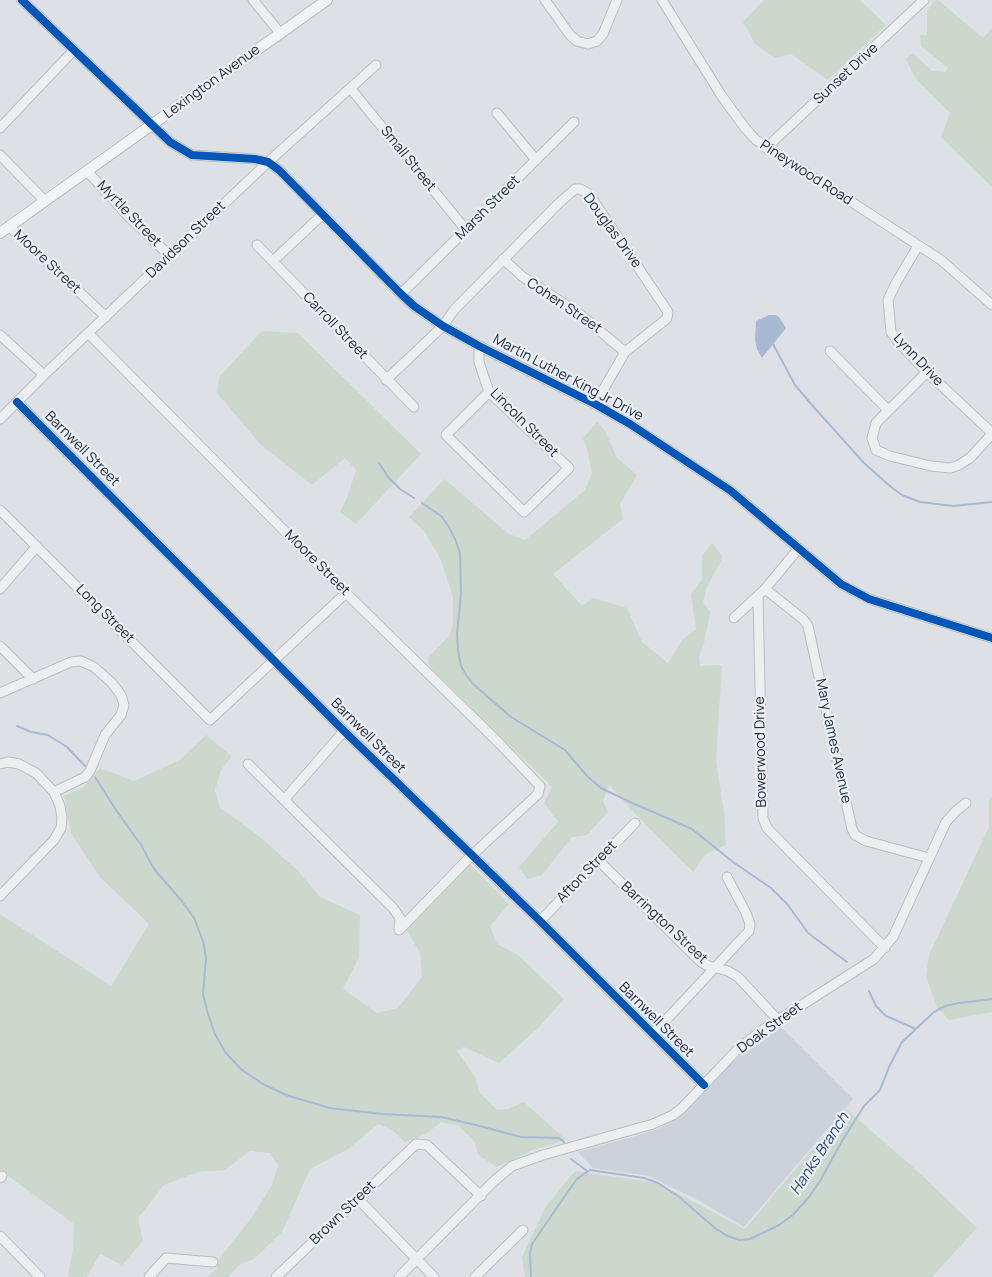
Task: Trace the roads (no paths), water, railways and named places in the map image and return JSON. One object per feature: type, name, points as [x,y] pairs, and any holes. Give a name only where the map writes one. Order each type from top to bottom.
[{"type":"main road","name":"Lexington Avenue","points":[[0,233],[88,172],[326,0]]},
{"type":"street","name":"Martin Luther King Jr Drive","points":[[22,0],[170,142],[192,155],[204,157],[242,157],[268,162],[279,170],[401,294],[442,326],[622,418],[731,491],[841,584],[869,599],[992,638]]},
{"type":"street","points":[[253,0],[280,33]]},
{"type":"street","points":[[545,0],[570,36],[588,44],[597,41],[603,34],[617,0]]},
{"type":"street","name":"Pineywood Road","points":[[662,0],[721,96],[745,128],[766,148],[942,260],[992,305]]},
{"type":"street","name":"Sunset Drive","points":[[766,148],[924,0]]},
{"type":"street","points":[[0,128],[74,50]]},
{"type":"street","name":"Davidson Street","points":[[0,419],[268,162],[376,65]]},
{"type":"street","name":"Small Street","points":[[352,88],[466,230]]},
{"type":"street","points":[[497,113],[536,160]]},
{"type":"street","name":"Marsh Street","points":[[401,294],[574,122]]},
{"type":"street","points":[[0,155],[44,201]]},
{"type":"street","name":"Myrtle Street","points":[[88,172],[129,217],[170,256]]},
{"type":"street","name":"Douglas Drive","points":[[386,380],[442,326],[454,310],[570,192],[575,189],[585,190],[668,312],[667,318],[664,321],[625,352],[595,404]]},
{"type":"street","points":[[273,261],[323,214]]},
{"type":"street","name":"Moore Street","points":[[10,227],[106,317]]},
{"type":"street","name":"Carroll Street","points":[[257,246],[386,380],[414,406]]},
{"type":"street","name":"Lynn Drive","points":[[918,246],[888,300],[891,332],[927,372],[992,434]]},
{"type":"street","name":"Cohen Street","points":[[504,259],[523,278],[577,312],[625,352]]},
{"type":"street","name":"Moore Street","points":[[88,334],[540,786],[538,794],[473,856]]},
{"type":"street","points":[[0,335],[44,375]]},
{"type":"street","name":"Lincoln Street","points":[[480,346],[479,362],[489,392],[569,468],[524,512],[446,435],[489,392]]},
{"type":"street","points":[[830,350],[888,410]]},
{"type":"street","points":[[927,372],[876,423],[872,438],[876,450],[890,456],[931,466],[950,468],[970,458],[992,434]]},
{"type":"street","name":"Barnwell Street","points":[[17,402],[344,731],[540,921],[704,1084]]},
{"type":"street","name":"Long Street","points":[[0,510],[210,720],[274,659]]},
{"type":"street","points":[[0,589],[37,546]]},
{"type":"street","points":[[734,618],[758,597],[799,548]]},
{"type":"street","name":"Mary James Avenue","points":[[765,589],[808,626],[852,830],[855,835],[866,841],[929,858]]},
{"type":"street","points":[[274,659],[346,593]]},
{"type":"street","name":"Bowerwood Drive","points":[[758,597],[763,818],[766,828],[885,948]]},
{"type":"street","points":[[0,646],[33,679]]},
{"type":"street","points":[[0,693],[76,661],[85,662],[94,667],[112,683],[123,700],[121,715],[105,734],[90,771],[85,777],[54,792]]},
{"type":"street","points":[[284,800],[344,731]]},
{"type":"street","points":[[0,764],[8,762],[36,772],[54,792],[60,806],[62,818],[58,834],[0,896]]},
{"type":"street","points":[[248,764],[398,914],[399,930],[473,856]]},
{"type":"street","name":"Doak Street","points":[[399,1277],[505,1171],[519,1163],[543,1154],[628,1132],[662,1121],[682,1108],[737,1050],[777,1019],[866,965],[885,948],[893,937],[946,822],[966,803]]},
{"type":"street","name":"Afton Street","points":[[540,921],[635,823]]},
{"type":"street","name":"Barrington Street","points":[[598,860],[701,962],[728,971],[738,977],[777,1019]]},
{"type":"street","points":[[653,1034],[749,931],[750,924],[746,913],[727,877]]},
{"type":"street","name":"Brown Street","points":[[276,1277],[416,1144],[427,1145],[480,1196]]},
{"type":"street","points":[[358,1199],[434,1277]]},
{"type":"street","points":[[475,1277],[523,1230]]},
{"type":"street","points":[[0,1236],[38,1277]]},
{"type":"street","points":[[149,1277],[166,1258],[213,1262]]},
{"type":"water","points":[[769,315],[779,317],[786,328],[762,358],[755,340],[756,321]]},
{"type":"waterway","points":[[773,344],[795,385],[811,404],[864,463],[902,495],[920,502],[953,506],[992,502]]},
{"type":"waterway","points":[[379,463],[389,478],[400,489],[414,498]]},
{"type":"waterway","points":[[422,503],[441,516],[449,527],[460,554],[461,594],[457,634],[458,650],[461,666],[473,684],[511,717],[565,750],[587,776],[601,788],[692,829],[733,862],[771,888],[788,905],[808,933],[847,962]]},
{"type":"waterway","points":[[17,726],[31,732],[48,735],[67,747],[85,766]]},
{"type":"waterway","points":[[95,777],[141,845],[154,869],[194,918],[203,941],[206,958],[203,994],[208,1014],[215,1034],[225,1052],[242,1070],[263,1084],[286,1095],[330,1108],[382,1114],[441,1117],[521,1137],[559,1138],[564,1142]]},
{"type":"waterway","points":[[869,991],[876,1006],[886,1016],[916,1029]]},
{"type":"waterway","name":"Hanks Branch","points":[[531,1277],[530,1253],[532,1244],[577,1179],[590,1170],[644,1178],[658,1183],[678,1196],[716,1229],[739,1240],[750,1239],[779,1225],[793,1215],[820,1181],[864,1106],[880,1090],[902,1042],[934,1012],[945,1006],[992,999]]},
{"type":"waterway","points":[[571,1159],[587,1171]]}]
